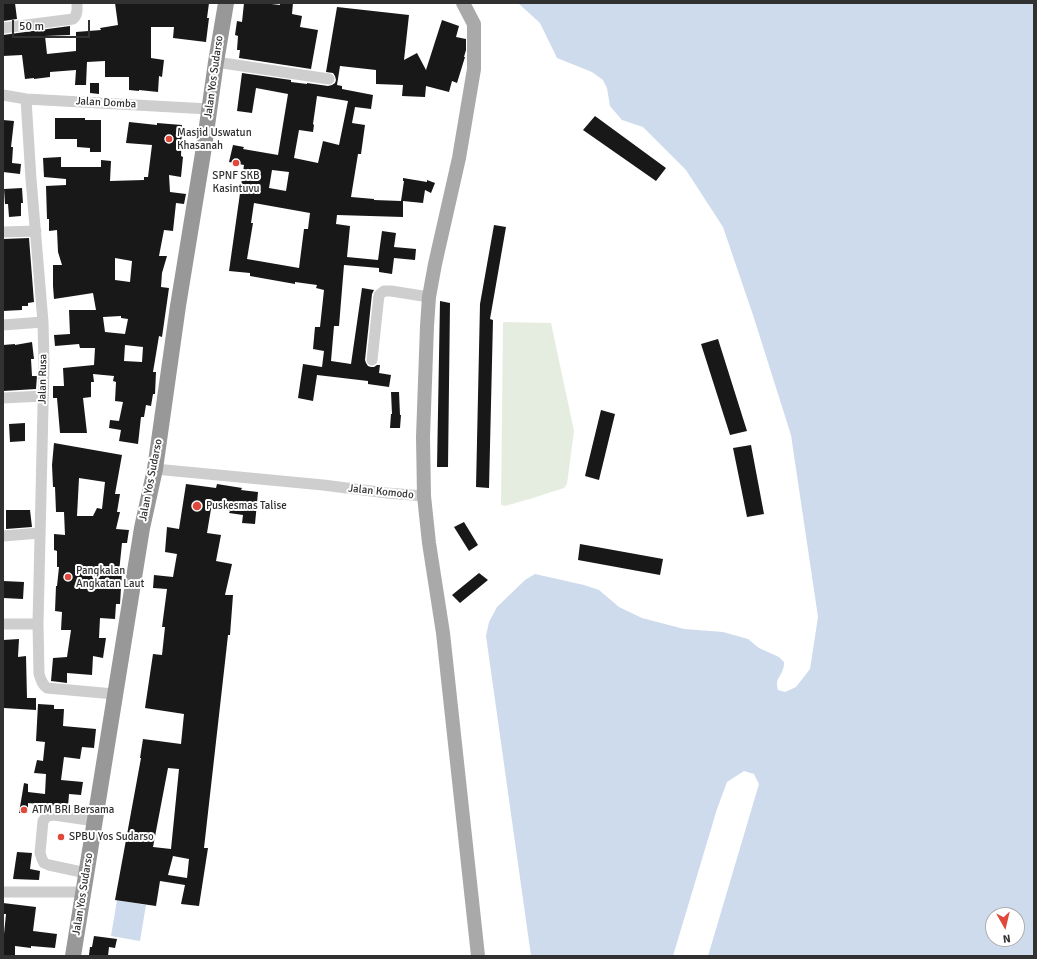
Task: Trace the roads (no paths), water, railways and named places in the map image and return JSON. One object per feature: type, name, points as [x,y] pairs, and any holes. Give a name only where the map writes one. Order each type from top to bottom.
[{"type":"highway","name":"Jalan Yos Sudarso","points":[[73,956],[114,694],[142,528],[155,469],[178,306],[226,3]]},
{"type":"main road","name":"Jalan Komodo","points":[[424,496],[423,429],[427,326],[430,297],[435,264],[459,158],[474,69],[474,24],[463,3]]},
{"type":"main road","points":[[424,496],[429,543],[443,633],[478,956]]},
{"type":"street","points":[[3,28],[73,19],[77,12],[76,3]]},
{"type":"street","points":[[216,62],[329,79]]},
{"type":"street","name":"Jalan Domba","points":[[3,96],[26,99],[209,109]]},
{"type":"street","name":"Jalan Rusa","points":[[26,99],[43,322],[44,364],[38,624],[39,674],[40,680],[47,688],[114,694]]},
{"type":"street","points":[[3,232],[36,231]]},
{"type":"street","points":[[372,360],[379,295],[384,291],[391,291],[430,297]]},
{"type":"street","points":[[3,325],[43,322]]},
{"type":"street","points":[[3,398],[43,396]]},
{"type":"street","name":"Jalan Komodo","points":[[155,469],[424,496]]},
{"type":"street","points":[[3,536],[40,533]]},
{"type":"street","points":[[3,624],[38,624]]},
{"type":"street","points":[[86,873],[44,863],[40,853],[43,821],[47,816],[54,815],[95,821]]},
{"type":"street","points":[[3,892],[83,892]]},
{"type":"water","points":[[518,3],[1034,3],[1034,956],[708,956],[759,784],[754,774],[744,771],[727,782],[717,809],[673,956],[531,956],[486,636],[489,622],[497,607],[525,580],[535,574],[584,585],[599,590],[619,607],[642,618],[684,629],[723,632],[748,639],[759,648],[779,657],[784,662],[782,672],[777,683],[778,690],[785,692],[796,687],[810,669],[818,617],[791,435],[723,227],[686,170],[643,127],[622,120],[610,106],[607,88],[603,80],[592,72],[557,58],[540,23]]},
{"type":"water","points":[[117,900],[146,905],[140,941],[111,936]]},
{"type":"place","name":"Masjid Uswatun Khasanah","points":[[169,139]]},
{"type":"place","name":"SPNF SKB Kasintuvu","points":[[236,163]]},
{"type":"place","name":"Puskesmas Talise","points":[[197,506]]},
{"type":"place","name":"Pangkalan Angkatan Laut","points":[[68,577]]},
{"type":"place","name":"ATM BRI Bersama","points":[[24,810]]},
{"type":"place","name":"SPBU Yos Sudarso","points":[[61,837]]}]
